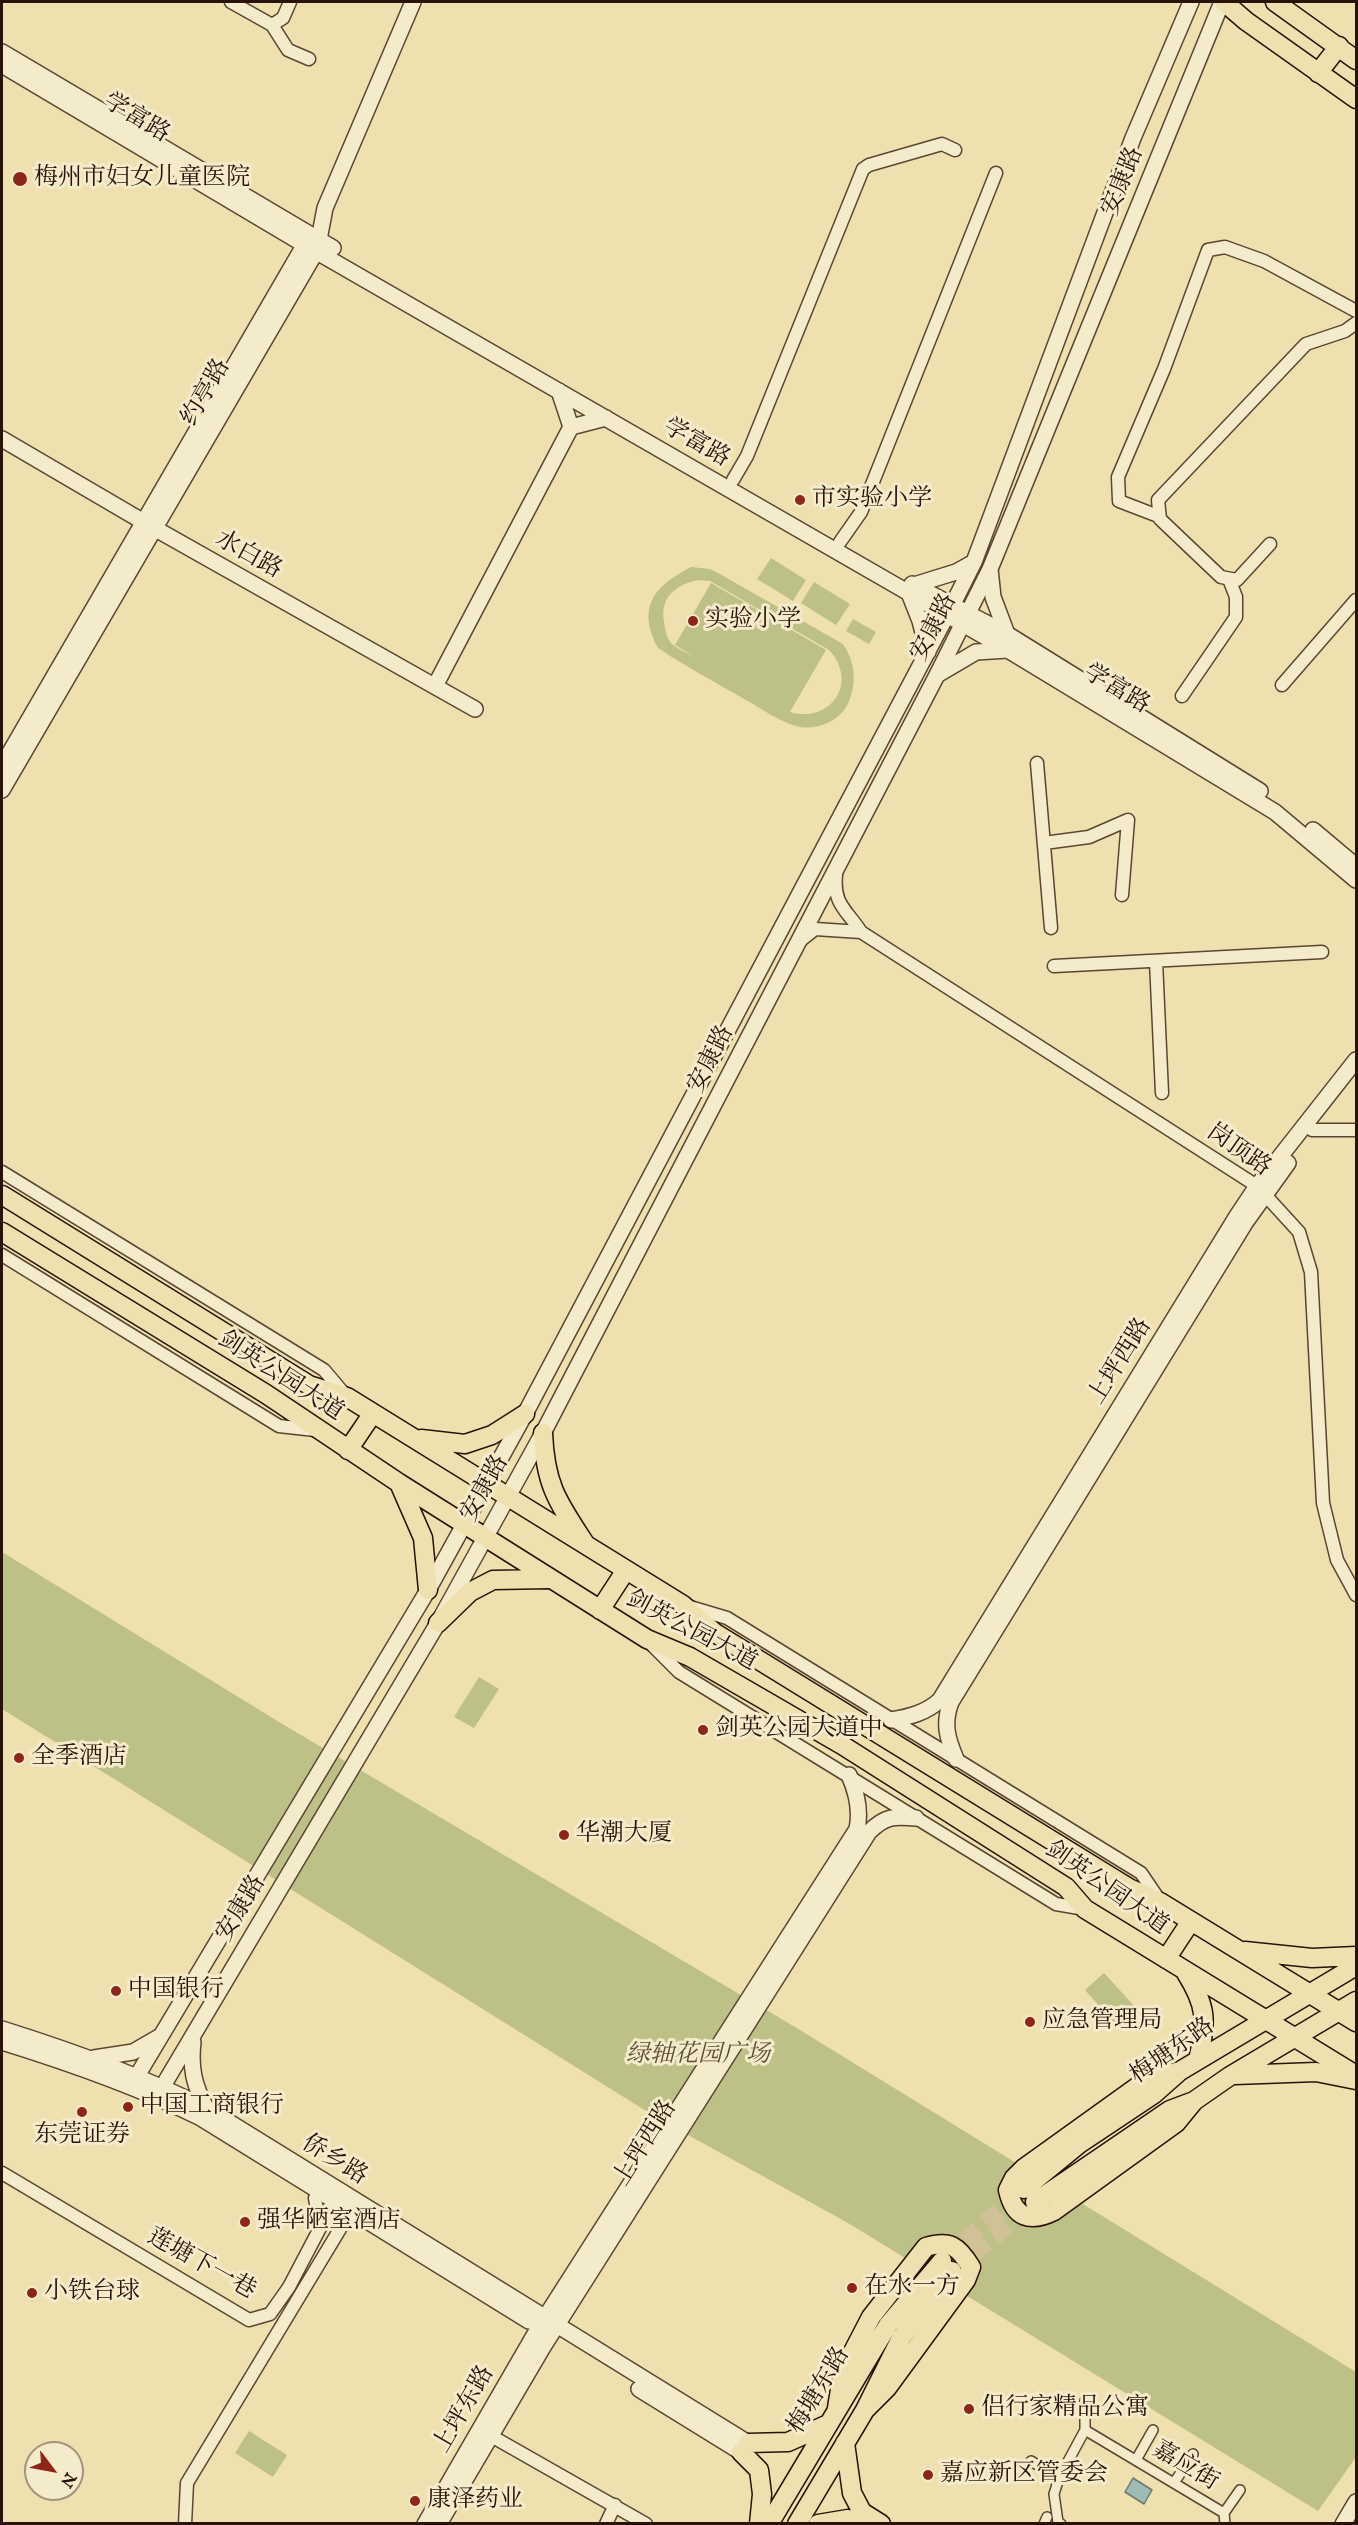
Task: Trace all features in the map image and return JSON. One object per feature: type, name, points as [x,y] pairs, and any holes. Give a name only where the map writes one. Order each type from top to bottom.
[{"type":"main road","points":[[1223,2],[1356,99]]},
{"type":"main road","points":[[1275,2],[1356,60]]},
{"type":"main road","points":[[1318,73],[1339,46]]},
{"type":"main road","name":"剑英公园大道","points":[[2,1195],[309,1385],[347,1396],[683,1605],[725,1640],[1129,1888],[1160,1902],[1356,2022]]},
{"type":"main road","name":"剑英公园大道","points":[[2,1232],[266,1394],[399,1484],[647,1640],[690,1657],[842,1745],[1066,1887],[1085,1909],[1356,2074]]},
{"type":"main road","points":[[348,1450],[373,1413]]},
{"type":"main road","points":[[413,1438],[465,1444],[492,1435],[525,1414]]},
{"type":"main road","points":[[543,1433],[544,1455],[550,1484],[586,1546]]},
{"type":"main road","points":[[399,1484],[423,1538],[428,1590]]},
{"type":"main road","points":[[600,1610],[626,1570]]},
{"type":"main road","points":[[438,1623],[470,1592],[494,1580],[549,1579]]},
{"type":"main road","points":[[1166,1959],[1191,1921]]},
{"type":"main road","points":[[1237,1950],[1312,1958],[1356,1956]]},
{"type":"main road","name":"梅塘东路","points":[[1356,1966],[1180,2071],[1154,2094],[1079,2144],[1030,2195],[1170,2110],[1194,2101],[1230,2076],[1356,2001]]},
{"type":"main road","points":[[1185,1971],[1197,1990],[1206,2021],[1198,2060]]},
{"type":"main road","points":[[1180,2071],[1148,2079],[1024,2168],[1014,2178],[1008,2190],[1015,2209],[1026,2217],[1039,2218],[1054,2211],[1176,2123],[1194,2101]]},
{"type":"main road","points":[[1230,2076],[1316,2072],[1356,2080]]},
{"type":"main road","points":[[837,2408],[843,2371],[871,2316],[926,2247],[940,2243],[949,2244],[963,2254],[971,2267],[966,2280],[887,2388],[865,2410]]},
{"type":"main road","name":"梅塘东路","points":[[769,2523],[888,2325],[947,2266],[901,2338],[865,2410],[797,2523]]},
{"type":"main road","points":[[759,2523],[762,2494],[759,2470],[744,2447],[789,2442],[826,2426]]},
{"type":"main road","points":[[845,2443],[852,2493],[862,2512],[881,2523]]},
{"type":"main road","points":[[818,2523],[848,2519],[859,2523]]},
{"type":"street","points":[[231,2],[272,25],[288,50],[309,59]]},
{"type":"street","points":[[272,25],[283,18],[290,2]]},
{"type":"street","name":"约亭路","points":[[313,243],[318,203],[402,2]]},
{"type":"street","name":"约亭路","points":[[2,790],[149,525],[313,243],[325,208],[413,2]]},
{"type":"street","name":"安康路","points":[[134,2081],[428,1590],[464,1525],[525,1414],[974,562],[1133,138],[1191,2]]},
{"type":"street","name":"安康路","points":[[160,2091],[438,1623],[508,1497],[937,675],[990,569],[1223,2]]},
{"type":"street","name":"学富路","points":[[2,52],[559,391],[1008,642],[1281,804],[1356,866]]},
{"type":"street","name":"学富路","points":[[2,65],[840,542],[947,615],[965,619]]},
{"type":"street","points":[[733,480],[747,456],[863,169],[868,165],[942,144],[955,150]]},
{"type":"street","points":[[840,542],[861,512],[996,173]]},
{"type":"street","points":[[1270,544],[1237,580],[1221,577],[1158,516],[1119,501],[1118,477],[1164,369],[1208,250],[1225,247],[1264,261],[1356,311]]},
{"type":"street","points":[[1158,516],[1158,500],[1306,344],[1345,332],[1356,323]]},
{"type":"street","points":[[435,686],[571,427],[559,391]]},
{"type":"street","points":[[571,427],[606,418]]},
{"type":"street","name":"水白路","points":[[2,439],[149,525],[475,709]]},
{"type":"street","name":"约亭路","points":[[2,766],[149,525]]},
{"type":"street","points":[[928,652],[912,589],[956,572],[974,562]]},
{"type":"street","points":[[937,675],[976,652],[1008,642],[993,597],[990,569]]},
{"type":"street","points":[[1182,696],[1236,617],[1236,597],[1229,579]]},
{"type":"street","points":[[1282,685],[1356,600]]},
{"type":"street","name":"学富路","points":[[1008,642],[1275,812],[1356,880]]},
{"type":"street","points":[[898,709],[915,718]]},
{"type":"street","points":[[1037,763],[1051,928]]},
{"type":"street","points":[[1044,843],[1089,837],[1128,820],[1122,895]]},
{"type":"street","points":[[836,869],[834,890],[846,914],[861,932]]},
{"type":"street","points":[[798,942],[815,929],[861,932]]},
{"type":"street","name":"岗顶路","points":[[861,932],[1261,1191],[1299,1232],[1311,1272],[1323,1503],[1337,1560],[1356,1595]]},
{"type":"street","points":[[1054,966],[1322,952]]},
{"type":"street","points":[[1156,961],[1162,1093]]},
{"type":"street","name":"上坪西路","points":[[946,1701],[1261,1191],[1356,1060]]},
{"type":"street","name":"上坪西路","points":[[1261,1191],[1356,1072]]},
{"type":"street","points":[[1312,1130],[1356,1130]]},
{"type":"street","points":[[2,1172],[324,1370],[347,1396]]},
{"type":"street","points":[[2,1255],[279,1426],[317,1430]]},
{"type":"street","points":[[683,1605],[727,1618],[1141,1873],[1160,1902]]},
{"type":"street","points":[[647,1640],[679,1672],[1056,1904],[1085,1909]]},
{"type":"street","points":[[891,1720],[923,1712],[946,1701],[945,1728],[956,1759]]},
{"type":"street","points":[[849,1775],[856,1791],[863,1831],[880,1821],[896,1816],[916,1818]]},
{"type":"street","name":"上坪西路","points":[[548,2327],[863,1831]]},
{"type":"street","points":[[179,2007],[202,2021]]},
{"type":"street","name":"侨乡路","points":[[2,2029],[93,2058],[134,2081]]},
{"type":"street","points":[[93,2058],[133,2052],[164,2033]]},
{"type":"street","points":[[194,2035],[191,2061],[193,2079],[206,2108]]},
{"type":"street","name":"侨乡路","points":[[2,2042],[134,2081],[206,2108],[548,2327]]},
{"type":"street","name":"侨乡路","points":[[160,2091],[744,2447]]},
{"type":"street","name":"莲塘下一巷","points":[[2,2173],[249,2320],[270,2314],[289,2287],[320,2228],[315,2198]]},
{"type":"street","points":[[185,2523],[187,2483],[340,2229]]},
{"type":"street","name":"上坪东路","points":[[425,2523],[548,2327]]},
{"type":"street","name":"上坪东路","points":[[439,2523],[548,2327]]},
{"type":"street","points":[[1059,2523],[1054,2494],[1059,2478],[1085,2430],[1085,2401]]},
{"type":"street","name":"嘉应街","points":[[1085,2430],[1224,2513],[1225,2523]]},
{"type":"street","points":[[1136,2460],[1154,2430]]},
{"type":"street","points":[[493,2437],[646,2523]]},
{"type":"street","points":[[1174,2483],[1192,2454]]},
{"type":"street","points":[[1031,2461],[1059,2478]]},
{"type":"street","points":[[1224,2513],[1240,2490]]},
{"type":"street","points":[[1343,2523],[1356,2502]]},
{"type":"street","points":[[606,2523],[615,2505]]},
{"type":"green space","points":[[771,558],[806,580],[793,601],[757,579]]},
{"type":"green space","points":[[691,567],[710,569],[843,644],[854,672],[853,686],[846,708],[841,714],[822,725],[807,728],[793,725],[752,704],[658,648],[649,620],[649,609],[659,590],[678,574]],"holes":[[[698,580],[710,581],[829,650],[838,662],[841,687],[828,706],[818,712],[805,714],[790,712],[826,650],[711,583],[675,645],[693,656],[672,644],[666,634],[664,622],[663,613],[667,599],[682,585]]]},
{"type":"green space","points":[[814,582],[850,604],[836,625],[801,603]]},
{"type":"green space","points":[[853,619],[876,632],[869,644],[846,631]]},
{"type":"green space","name":"绿轴花园广场","points":[[2,1552],[284,1725],[795,2027],[1356,2372],[1356,2457],[1318,2511],[848,2223],[659,2119],[2,1709]]},
{"type":"green space","points":[[479,1677],[499,1689],[474,1728],[454,1717]]},
{"type":"green space","points":[[1104,1973],[1137,2009],[1118,2027],[1085,1990]]},
{"type":"green space","points":[[249,2431],[287,2455],[273,2477],[235,2453]]},
{"type":"water","points":[[1133,2478],[1152,2490],[1144,2504],[1125,2492]]},
{"type":"tunnel","points":[[945,2259],[1023,2190]]},
{"type":"tunnel","points":[[952,2271],[1032,2205]]},
{"type":"place","name":"梅州市妇女儿童医院","points":[[20,179]]},
{"type":"place","name":"市实验小学","points":[[800,500]]},
{"type":"place","name":"实验小学","points":[[693,621]]},
{"type":"place","name":"剑英公园大道中","points":[[703,1730]]},
{"type":"place","name":"全季酒店","points":[[19,1758]]},
{"type":"place","name":"华潮大厦","points":[[564,1835]]},
{"type":"place","name":"中国银行","points":[[116,1991]]},
{"type":"place","name":"应急管理局","points":[[1030,2022]]},
{"type":"place","name":"中国工商银行","points":[[128,2107]]},
{"type":"place","name":"东莞证券","points":[[82,2112]]},
{"type":"place","name":"强华陋室酒店","points":[[245,2222]]},
{"type":"place","name":"在水一方","points":[[852,2288]]},
{"type":"place","name":"小铁台球","points":[[32,2293]]},
{"type":"place","name":"侣行家精品公寓","points":[[969,2409]]},
{"type":"place","name":"嘉应新区管委会","points":[[928,2475]]},
{"type":"place","name":"康泽药业","points":[[415,2501]]}]
